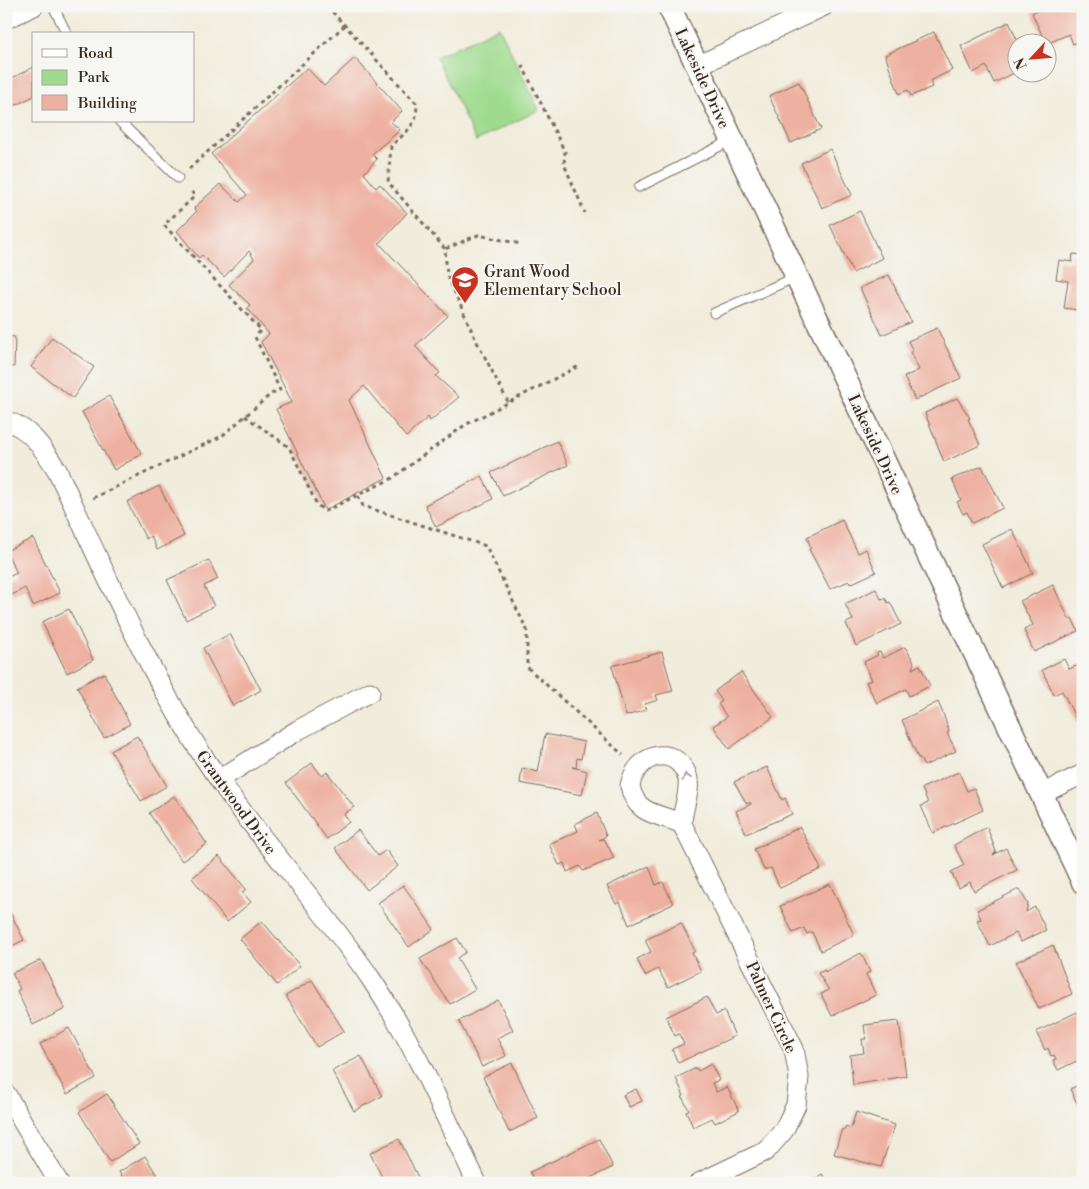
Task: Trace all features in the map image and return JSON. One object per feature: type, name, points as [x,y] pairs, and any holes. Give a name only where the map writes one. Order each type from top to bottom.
[{"type":"street","points":[[6,19],[34,6]]},
{"type":"street","name":"Lakeside Drive","points":[[669,6],[1083,882]]},
{"type":"street","points":[[697,66],[824,6]]},
{"type":"street","name":"Grantwood Drive","points":[[6,420],[16,423],[29,433],[40,445],[57,470],[166,696],[202,755],[246,820],[312,898],[372,981],[431,1083],[477,1183]]},
{"type":"street","points":[[220,779],[298,730],[370,692]]},
{"type":"street","points":[[655,756],[675,761],[682,767],[688,786],[682,811],[682,824],[645,811],[637,805],[630,786],[637,767],[644,760],[655,756]]},
{"type":"street","points":[[1041,794],[1083,774]]},
{"type":"street","name":"Palmer Circle","points":[[682,824],[794,1049],[799,1077],[796,1104],[788,1122],[784,1130],[766,1151],[699,1183]]},
{"type":"street","points":[[6,1094],[60,1183]]},
{"type":"lane","points":[[53,6],[66,32]]},
{"type":"lane","points":[[120,122],[178,178]]},
{"type":"lane","points":[[639,187],[732,140]]},
{"type":"lane","points":[[714,313],[796,276]]},
{"type":"path","points":[[327,6],[416,103],[416,118],[412,126],[391,146],[388,182],[445,249],[447,275],[475,338],[508,402]]},
{"type":"path","points":[[75,508],[222,436],[271,394],[280,390],[255,337],[261,330],[164,224],[195,196],[178,178],[345,26]]},
{"type":"path","points":[[522,65],[565,152],[564,164],[585,213]]},
{"type":"path","points":[[445,249],[478,234],[521,244]]},
{"type":"path","points":[[245,416],[288,447],[317,505],[325,511],[391,479],[465,425],[579,366]]},
{"type":"path","points":[[358,496],[362,506],[486,546],[527,630],[527,667],[637,767]]},
{"type":"green space","points":[[499,27],[539,110],[476,141],[436,57]]},
{"type":"building","points":[[1046,6],[1083,6],[1083,39],[1073,44],[1069,34],[1056,40],[1056,32],[1041,32],[1032,13]]},
{"type":"building","points":[[1009,22],[1014,32],[1006,32],[1006,77],[994,83],[986,66],[973,73],[961,46]]},
{"type":"building","points":[[934,32],[952,70],[930,81],[932,87],[911,96],[908,90],[899,94],[885,55]]},
{"type":"building","name":"Grant Wood Elementary School","points":[[355,58],[402,111],[391,122],[400,130],[372,154],[377,159],[364,173],[376,188],[380,184],[407,213],[379,243],[448,316],[415,346],[440,373],[436,376],[459,397],[430,421],[428,417],[406,437],[364,386],[349,400],[386,478],[325,510],[276,409],[292,402],[261,342],[269,334],[247,308],[250,305],[229,285],[254,259],[249,251],[224,277],[202,255],[199,258],[177,231],[197,211],[194,208],[220,184],[239,202],[247,195],[211,154],[307,68],[324,86]]},
{"type":"building","points":[[32,68],[32,97],[6,110],[6,81]]},
{"type":"building","points":[[799,82],[821,129],[791,143],[769,96]]},
{"type":"building","points":[[830,149],[852,195],[822,208],[801,163]]},
{"type":"building","points":[[860,211],[882,258],[853,273],[830,225]]},
{"type":"building","points":[[1073,254],[1083,255],[1083,311],[1064,308],[1068,281],[1056,279],[1059,260],[1072,262]]},
{"type":"building","points":[[889,275],[911,322],[882,335],[860,288]]},
{"type":"building","points":[[937,328],[961,378],[915,400],[904,377],[919,370],[910,352],[913,351],[908,341]]},
{"type":"building","points":[[6,336],[15,337],[14,367],[6,367]]},
{"type":"building","points":[[52,337],[94,367],[73,398],[31,367]]},
{"type":"building","points":[[109,396],[142,454],[114,470],[82,412]]},
{"type":"building","points":[[957,398],[970,418],[968,419],[980,445],[944,462],[925,413]]},
{"type":"building","points":[[557,441],[568,465],[503,496],[491,473]]},
{"type":"building","points":[[982,466],[1003,508],[972,523],[967,512],[963,514],[957,502],[961,500],[952,479]]},
{"type":"building","points":[[482,476],[493,499],[436,527],[425,505]]},
{"type":"building","points":[[159,486],[184,536],[157,550],[151,536],[146,539],[127,502]]},
{"type":"building","points":[[842,520],[858,553],[866,549],[876,572],[850,584],[849,581],[830,589],[809,549],[811,548],[807,537]]},
{"type":"building","points":[[1012,529],[1033,573],[1003,588],[982,544]]},
{"type":"building","points":[[33,538],[60,593],[33,606],[25,588],[12,595],[6,583],[6,578],[17,573],[6,551]]},
{"type":"building","points":[[209,560],[218,579],[204,586],[214,606],[186,620],[167,580]]},
{"type":"building","points":[[1053,585],[1069,619],[1072,618],[1078,631],[1034,652],[1024,630],[1033,625],[1020,601]]},
{"type":"building","points":[[876,589],[881,599],[885,598],[888,603],[890,602],[901,624],[856,646],[846,623],[853,620],[845,604]]},
{"type":"building","points":[[69,609],[93,660],[67,673],[42,622]]},
{"type":"building","points":[[230,634],[261,690],[233,706],[203,648]]},
{"type":"building","points":[[905,647],[914,662],[912,669],[920,665],[930,686],[909,696],[906,689],[877,703],[866,682],[872,680],[864,662],[878,655],[877,653],[880,652],[883,658]]},
{"type":"building","points":[[662,652],[673,691],[656,695],[658,700],[645,704],[646,710],[626,716],[612,666]]},
{"type":"building","points":[[1064,659],[1069,669],[1083,663],[1083,723],[1079,725],[1062,691],[1054,695],[1042,670]]},
{"type":"building","points":[[741,672],[773,717],[729,749],[713,726],[727,717],[718,704],[722,701],[715,691]]},
{"type":"building","points":[[104,673],[130,724],[104,738],[77,687]]},
{"type":"building","points":[[938,702],[949,732],[947,733],[956,751],[924,766],[918,758],[902,720]]},
{"type":"building","points":[[545,734],[584,742],[581,759],[577,758],[576,768],[572,767],[587,771],[582,795],[520,783],[522,768],[538,772]]},
{"type":"building","points":[[137,736],[167,786],[141,801],[111,751]]},
{"type":"building","points":[[312,763],[322,776],[327,772],[354,807],[344,814],[349,822],[327,839],[286,783]]},
{"type":"building","points":[[767,767],[782,800],[785,798],[792,814],[746,834],[736,811],[751,804],[750,802],[747,804],[734,782]]},
{"type":"building","points":[[959,772],[967,791],[974,788],[983,810],[933,833],[921,806],[928,803],[922,788]]},
{"type":"building","points":[[174,796],[207,844],[182,861],[149,813]]},
{"type":"building","points":[[597,813],[606,836],[599,840],[603,839],[606,842],[614,858],[583,871],[580,866],[567,872],[564,863],[559,865],[549,844],[578,831],[575,824]]},
{"type":"building","points":[[800,827],[821,869],[780,888],[771,868],[764,870],[754,849]]},
{"type":"building","points":[[987,827],[996,852],[993,855],[1006,848],[1017,870],[974,891],[970,882],[959,888],[951,872],[964,865],[954,845]]},
{"type":"building","points":[[358,830],[378,856],[386,850],[398,866],[367,890],[335,848]]},
{"type":"building","points":[[219,856],[246,889],[242,892],[251,902],[227,922],[192,878]]},
{"type":"building","points":[[649,866],[656,885],[663,882],[673,904],[629,925],[620,902],[616,904],[607,886]]},
{"type":"building","points":[[830,884],[854,935],[821,951],[812,932],[807,934],[804,928],[793,933],[780,906]]},
{"type":"building","points":[[403,885],[434,929],[409,947],[378,903]]},
{"type":"building","points":[[1019,889],[1028,904],[1026,912],[1035,907],[1046,930],[1021,942],[1016,933],[990,946],[977,920],[981,919],[977,910]]},
{"type":"building","points":[[6,904],[24,940],[6,949]]},
{"type":"building","points":[[262,921],[300,966],[277,985],[240,939]]},
{"type":"building","points":[[681,923],[695,951],[692,953],[701,971],[668,987],[658,969],[645,976],[637,959],[651,952],[645,940]]},
{"type":"building","points":[[457,938],[466,952],[457,958],[475,989],[450,1004],[420,959]]},
{"type":"building","points":[[1053,945],[1072,994],[1039,1009],[1016,962]]},
{"type":"building","points":[[861,953],[870,972],[866,974],[876,995],[832,1016],[821,994],[829,990],[818,973],[825,970],[825,972]]},
{"type":"building","points":[[41,960],[65,1009],[33,1025],[17,991],[20,989],[12,973]]},
{"type":"building","points":[[312,980],[344,1031],[317,1047],[286,996]]},
{"type":"building","points":[[707,997],[716,1015],[724,1011],[735,1036],[678,1063],[672,1049],[684,1044],[679,1034],[675,1036],[666,1017]]},
{"type":"building","points":[[498,1000],[513,1030],[497,1038],[506,1056],[482,1067],[459,1021]]},
{"type":"building","points":[[1077,1012],[1083,1023],[1083,1058],[1058,1070],[1053,1060],[1056,1059],[1054,1055],[1051,1056],[1048,1048],[1045,1050],[1036,1032]]},
{"type":"building","points":[[899,1021],[906,1076],[853,1085],[850,1055],[864,1053],[862,1039],[866,1039],[864,1025]]},
{"type":"building","points":[[69,1028],[96,1078],[67,1094],[40,1044]]},
{"type":"building","points":[[361,1056],[382,1096],[354,1111],[332,1071]]},
{"type":"building","points":[[512,1063],[538,1118],[509,1132],[483,1077]]},
{"type":"building","points":[[711,1064],[719,1080],[712,1083],[716,1092],[727,1087],[739,1111],[715,1123],[712,1118],[693,1127],[686,1111],[689,1110],[682,1097],[684,1096],[676,1078],[696,1068],[698,1071]]},
{"type":"building","points":[[1083,1083],[1083,1115],[1070,1089]]},
{"type":"building","points":[[636,1089],[642,1101],[629,1107],[623,1095]]},
{"type":"building","points":[[107,1094],[139,1144],[110,1162],[79,1112]]},
{"type":"building","points":[[856,1112],[895,1125],[881,1167],[834,1154],[842,1129],[844,1130],[846,1126],[851,1128]]},
{"type":"building","points":[[399,1139],[419,1179],[413,1183],[385,1183],[370,1153]]},
{"type":"building","points":[[599,1139],[613,1167],[580,1183],[535,1183],[530,1172]]},
{"type":"building","points":[[145,1156],[162,1183],[126,1183],[119,1172]]},
{"type":"building","points":[[822,1174],[828,1183],[809,1183]]},
{"type":"place","name":"Grant Wood Elementary School","points":[[465,304]]}]
